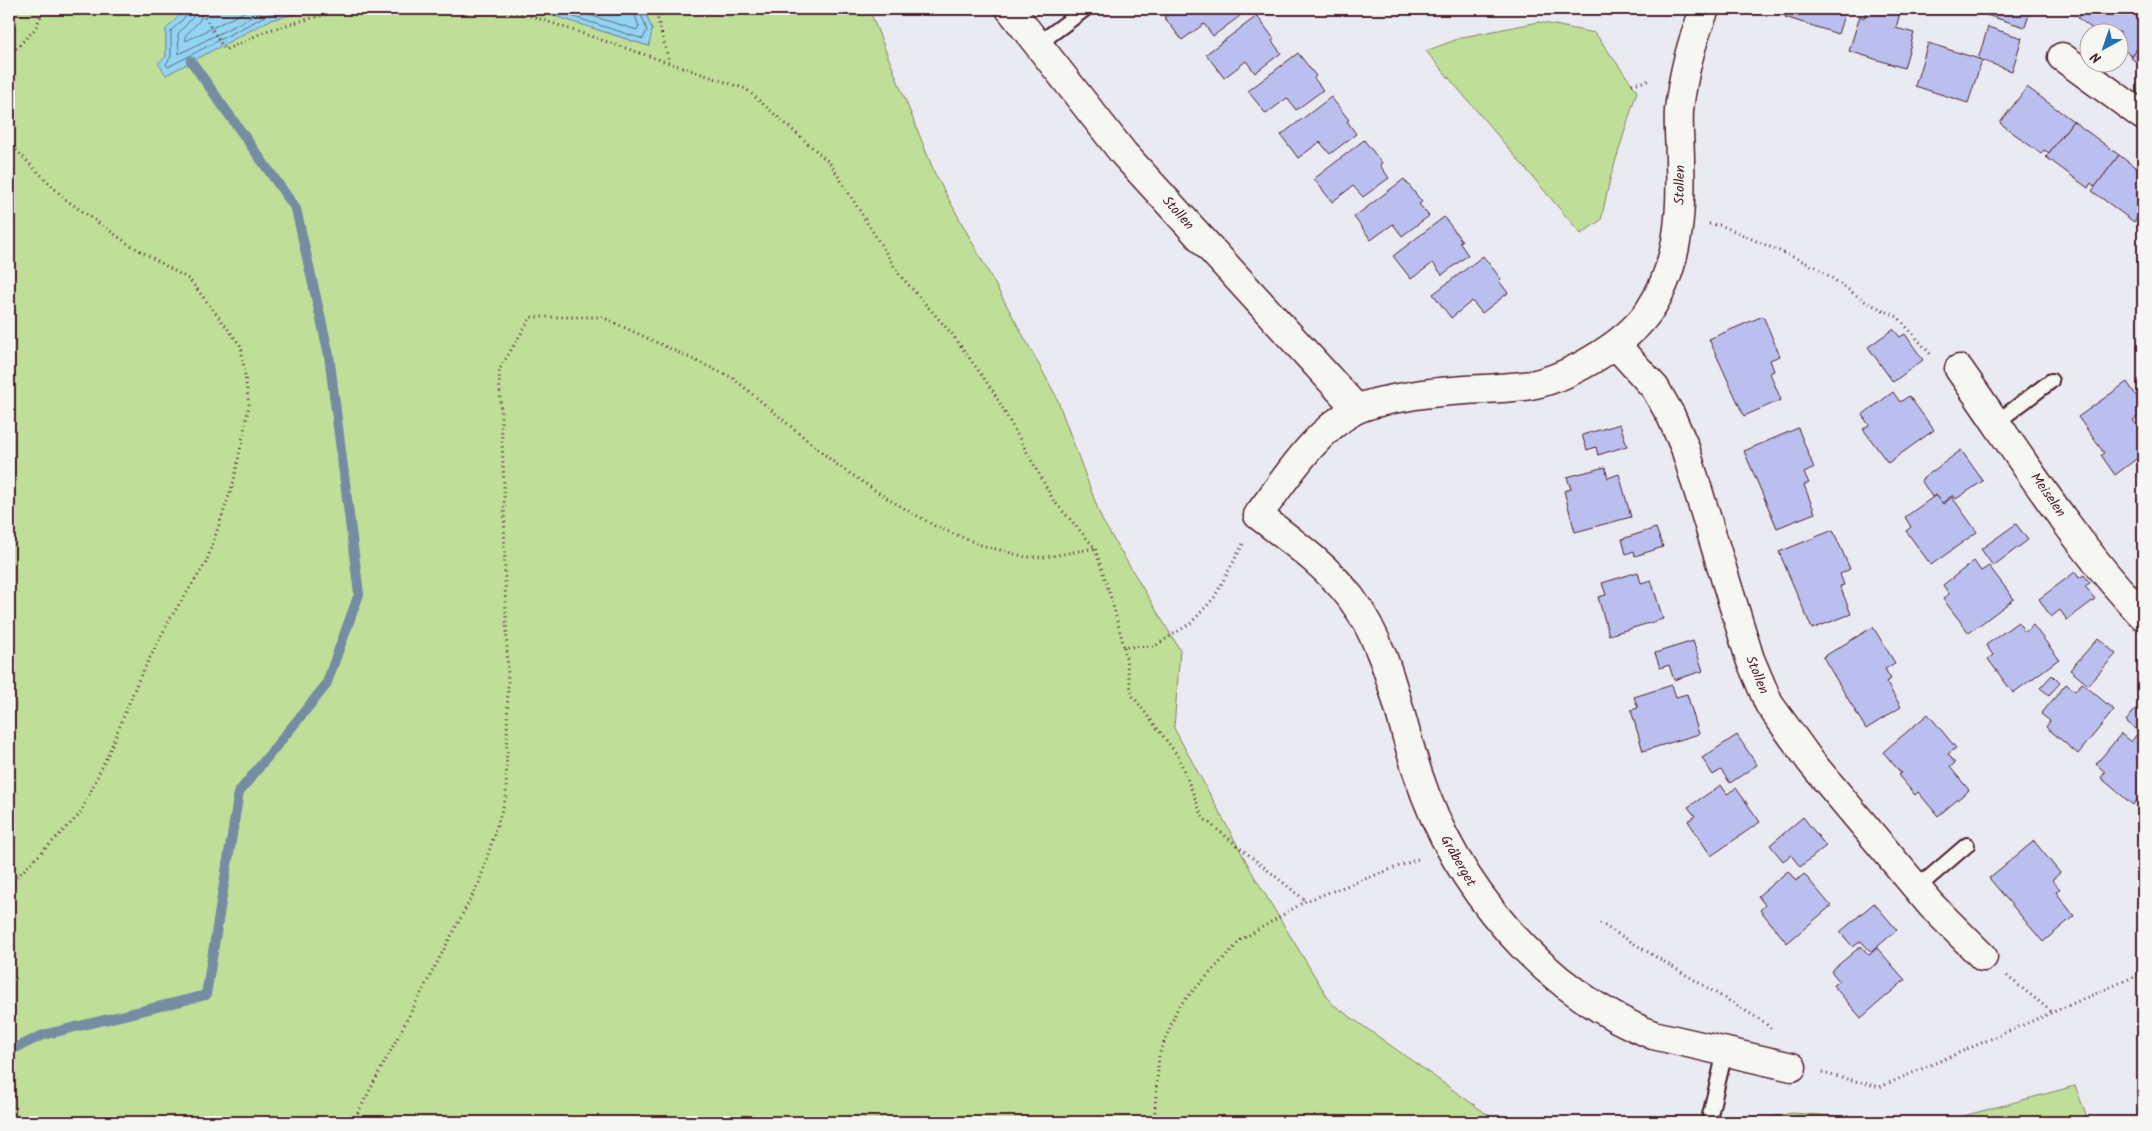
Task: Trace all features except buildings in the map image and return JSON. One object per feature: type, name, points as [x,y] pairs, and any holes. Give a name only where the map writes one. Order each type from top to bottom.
[{"type":"street","name":"Stollen","points":[[1010,9],[1124,154],[1356,409]]},
{"type":"street","name":"Stollen","points":[[1258,515],[1304,455],[1323,434],[1356,409],[1400,397],[1432,392],[1527,385],[1568,371],[1590,361],[1616,345],[1633,330],[1649,310],[1660,290],[1671,264],[1678,238],[1681,180],[1679,112],[1688,53],[1705,9]]},
{"type":"street","points":[[2062,57],[2143,116]]},
{"type":"street","name":"Stollen","points":[[1616,345],[1655,388],[1671,416],[1685,448],[1750,659],[1769,704],[1811,762],[1931,906],[1984,957]]},
{"type":"street","name":"Meiselen","points":[[1960,369],[2059,512],[2112,581],[2143,616]]},
{"type":"street","name":"Gråberget","points":[[1258,515],[1327,572],[1351,598],[1368,626],[1388,668],[1418,774],[1439,829],[1477,894],[1500,923],[1571,989],[1618,1020],[1653,1035],[1782,1064]]},
{"type":"lane","points":[[1038,44],[1085,9]]},
{"type":"lane","points":[[1997,422],[2051,381]]},
{"type":"lane","points":[[1917,888],[1968,845]]},
{"type":"lane","points":[[1710,1116],[1725,1052]]},
{"type":"path","points":[[9,56],[35,29],[44,9]]},
{"type":"path","points":[[199,9],[224,50],[266,31],[344,9]]},
{"type":"path","points":[[491,9],[525,14],[746,88],[830,163],[899,274],[952,334],[993,391],[1054,501],[1095,548],[1124,647],[1132,695],[1178,756],[1203,818],[1306,900]]},
{"type":"path","points":[[655,9],[670,62]]},
{"type":"path","points":[[9,143],[64,199],[127,243],[190,280],[241,346],[249,406],[234,481],[206,563],[171,617],[138,681],[109,752],[80,814],[9,885]]},
{"type":"path","points":[[1679,219],[1720,225],[1816,267],[1866,302],[1898,317],[1945,369],[1960,369]]},
{"type":"path","points":[[352,1122],[479,883],[506,798],[508,682],[504,580],[504,487],[499,370],[532,317],[602,317],[733,378],[836,464],[885,497],[935,526],[981,545],[1026,557],[1046,557],[1095,548]]},
{"type":"path","points":[[1124,647],[1155,646],[1191,622],[1214,598],[1258,515]]},
{"type":"path","points":[[1154,1122],[1159,1055],[1178,1007],[1241,940],[1306,900],[1450,848]]},
{"type":"path","points":[[1600,923],[1764,1022],[1776,1033],[1782,1064],[1880,1087],[2143,973]]},
{"type":"path","points":[[1984,957],[2052,1012]]},
{"type":"green space","points":[[9,9],[186,9],[166,29],[166,75],[270,20],[316,9],[533,9],[648,46],[652,29],[644,9],[869,9],[935,174],[1056,396],[1102,520],[1180,650],[1174,728],[1254,876],[1331,1003],[1498,1122],[9,1122]]},
{"type":"green space","points":[[1539,22],[1595,33],[1637,91],[1610,179],[1601,220],[1581,234],[1426,51],[1463,37]]},
{"type":"green space","points":[[2075,1086],[2089,1122],[1941,1122]]},
{"type":"green space","points":[[1792,1113],[1923,1122],[1743,1122]]},
{"type":"water","points":[[186,9],[316,9],[270,20],[166,75],[158,63],[166,57],[166,29]]},
{"type":"water","points":[[533,9],[644,9],[652,29],[649,46]]},
{"type":"waterway","points":[[9,1051],[43,1035],[206,995],[239,792],[326,685],[359,594],[329,355],[296,209],[191,61]]}]
